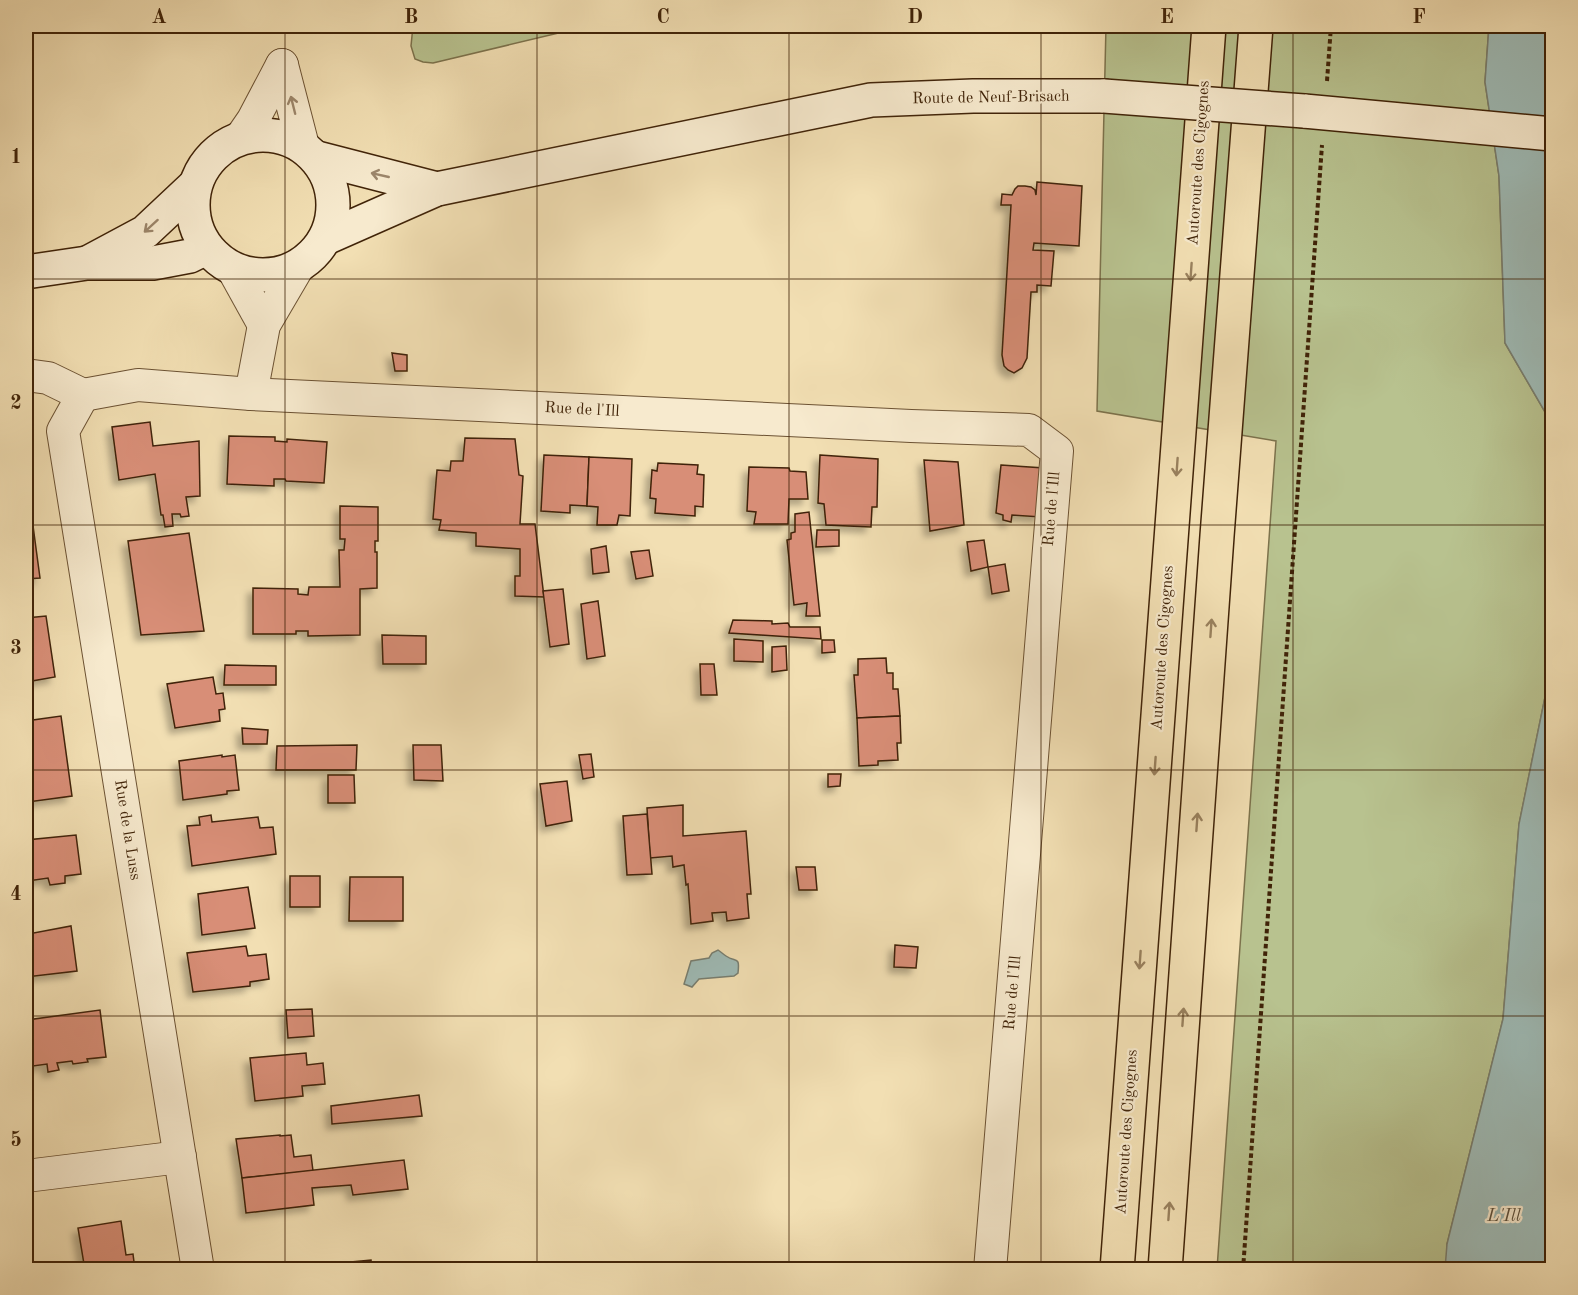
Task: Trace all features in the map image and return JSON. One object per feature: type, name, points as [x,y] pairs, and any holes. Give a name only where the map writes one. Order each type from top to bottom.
[{"type":"highway","name":"Autoroute des Cigognes","points":[[1117,1269],[1209,26]]},
{"type":"highway","points":[[1165,1269],[1256,26]]},
{"type":"main road","name":"Route de Neuf-Brisach","points":[[326,238],[437,189],[871,100],[973,96],[1104,96],[1314,112],[1552,134]]},
{"type":"main road","points":[[87,263],[145,232],[194,186],[211,155],[242,136],[273,134],[310,152],[334,196],[326,238],[298,267],[266,276],[233,270],[206,248],[193,218],[194,186]]},
{"type":"main road","name":"Route de Neuf-Brisach","points":[[310,152],[437,189]]},
{"type":"main road","points":[[26,272],[87,263],[153,263],[190,255],[206,248]]},
{"type":"street","points":[[242,136],[282,65],[310,152]]},
{"type":"street","points":[[251,394],[264,325],[298,267]]},
{"type":"street","points":[[233,270],[264,325]]},
{"type":"street","points":[[26,375],[48,378],[82,395]]},
{"type":"street","name":"Rue de l'Ill","points":[[82,395],[138,385],[251,394],[1029,430],[1057,451],[990,1269]]},
{"type":"street","name":"Rue de la Luss","points":[[82,395],[63,431],[198,1269]]},
{"type":"street","points":[[26,1176],[180,1156]]},
{"type":"path","points":[[1244,1269],[1314,112],[1331,26]]},
{"type":"green space","points":[[413,26],[588,26],[433,63],[415,59],[411,46]]},
{"type":"green space","points":[[1106,26],[1489,26],[1485,82],[1499,176],[1505,343],[1552,424],[1552,644],[1551,668],[1519,824],[1503,1019],[1447,1244],[1447,1269],[1217,1269],[1276,441],[1097,411]]},
{"type":"water","points":[[1489,26],[1552,26],[1552,424],[1505,343],[1499,176],[1485,82]]},
{"type":"water","name":"L'Ill","points":[[1552,644],[1552,1269],[1445,1269],[1447,1244],[1503,1019],[1519,824],[1551,668]]},
{"type":"water","points":[[718,950],[738,962],[738,973],[734,976],[699,979],[692,987],[684,984],[691,961],[709,958]]},
{"type":"building","points":[[1037,182],[1082,186],[1079,246],[1034,243],[1033,250],[1054,251],[1051,286],[1037,285],[1037,292],[1031,292],[1027,358],[1022,368],[1014,373],[1004,366],[1002,355],[1011,205],[1001,205],[1002,194],[1012,195],[1018,186],[1025,186],[1035,190],[1036,195]]},
{"type":"building","points":[[392,353],[407,355],[407,371],[395,371]]},
{"type":"building","points":[[150,422],[153,446],[199,441],[200,496],[186,497],[189,516],[181,517],[180,514],[172,514],[173,526],[165,527],[155,474],[119,480],[112,427]]},
{"type":"building","points":[[229,436],[275,437],[275,441],[287,442],[287,439],[327,442],[324,483],[274,479],[274,486],[227,484]]},
{"type":"building","points":[[465,438],[515,439],[519,475],[523,476],[520,524],[535,524],[544,597],[515,596],[515,576],[520,576],[520,549],[476,546],[476,533],[439,530],[441,520],[433,519],[437,470],[450,471],[451,461],[463,461]]},
{"type":"building","points":[[544,455],[589,457],[587,506],[570,505],[570,513],[541,511]]},
{"type":"building","points":[[820,455],[878,459],[877,507],[872,507],[871,527],[826,525],[824,504],[818,503]]},
{"type":"building","points":[[589,457],[632,459],[630,516],[619,515],[617,525],[597,525],[598,507],[587,506]]},
{"type":"building","points":[[924,460],[958,462],[964,525],[930,531]]},
{"type":"building","points":[[658,463],[698,465],[697,474],[704,475],[703,507],[695,506],[695,516],[655,513],[656,499],[650,498],[652,470],[657,471]]},
{"type":"building","points":[[1001,465],[1044,468],[1041,517],[1012,515],[1011,522],[1003,520],[1003,515],[996,513]]},
{"type":"building","points":[[749,467],[789,468],[790,471],[806,472],[808,499],[789,499],[788,524],[754,524],[756,512],[747,511]]},
{"type":"building","points":[[26,496],[29,496],[40,578],[26,579]]},
{"type":"building","points":[[340,506],[378,507],[378,541],[375,541],[377,588],[360,589],[360,635],[308,636],[308,631],[296,631],[296,634],[253,634],[253,588],[298,589],[298,594],[308,595],[309,587],[340,587],[339,550],[344,550],[345,539],[340,539]]},
{"type":"building","points":[[809,512],[820,616],[806,616],[807,603],[794,605],[787,540],[791,539],[791,533],[795,532],[795,514]]},
{"type":"building","points":[[817,530],[839,530],[839,546],[816,547]]},
{"type":"building","points":[[189,533],[204,631],[141,635],[128,541]]},
{"type":"building","points":[[984,540],[988,567],[971,571],[967,542]]},
{"type":"building","points":[[606,546],[609,572],[593,574],[591,549]]},
{"type":"building","points":[[649,550],[653,576],[636,579],[631,552]]},
{"type":"building","points":[[1005,564],[1009,591],[992,594],[988,567]]},
{"type":"building","points":[[563,589],[569,644],[550,647],[543,591]]},
{"type":"building","points":[[598,601],[605,656],[587,659],[581,604]]},
{"type":"building","points":[[46,616],[55,677],[26,682],[26,618]]},
{"type":"building","points":[[733,620],[772,621],[772,624],[788,623],[790,627],[820,627],[821,639],[729,633]]},
{"type":"building","points":[[382,635],[426,636],[426,664],[383,664]]},
{"type":"building","points":[[734,639],[763,641],[763,662],[734,661]]},
{"type":"building","points":[[822,640],[834,640],[835,652],[822,653]]},
{"type":"building","points":[[786,646],[787,670],[772,672],[772,647]]},
{"type":"building","points":[[886,658],[887,673],[893,673],[893,689],[898,689],[900,716],[857,718],[854,675],[858,675],[858,659]]},
{"type":"building","points":[[700,664],[714,664],[717,695],[701,695]]},
{"type":"building","points":[[225,665],[276,666],[276,685],[224,685]]},
{"type":"building","points":[[213,677],[216,694],[223,693],[225,709],[219,710],[220,721],[175,728],[167,684]]},
{"type":"building","points":[[61,716],[72,796],[28,802],[26,721]]},
{"type":"building","points":[[900,716],[901,743],[897,743],[898,760],[878,761],[878,765],[859,766],[857,718]]},
{"type":"building","points":[[242,728],[268,730],[267,744],[243,744]]},
{"type":"building","points":[[357,745],[356,770],[276,770],[277,746]]},
{"type":"building","points":[[413,745],[441,745],[443,781],[414,780]]},
{"type":"building","points":[[591,754],[594,777],[583,779],[579,755]]},
{"type":"building","points":[[222,755],[222,757],[235,755],[239,790],[227,791],[227,794],[183,800],[179,761]]},
{"type":"building","points":[[828,774],[841,774],[840,786],[828,787]]},
{"type":"building","points":[[328,775],[354,775],[355,803],[328,803]]},
{"type":"building","points":[[567,781],[572,821],[546,826],[540,784]]},
{"type":"building","points":[[683,805],[683,836],[746,831],[751,894],[747,894],[749,918],[727,921],[726,912],[712,913],[713,921],[691,924],[684,865],[673,867],[672,856],[650,858],[647,808]]},
{"type":"building","points":[[647,814],[652,874],[627,875],[623,816]]},
{"type":"building","points":[[211,815],[212,822],[258,817],[260,828],[273,827],[276,854],[192,866],[187,826],[200,825],[199,817]]},
{"type":"building","points":[[76,835],[81,874],[65,876],[65,883],[50,885],[48,878],[28,881],[26,840]]},
{"type":"building","points":[[796,867],[815,867],[817,890],[799,890]]},
{"type":"building","points":[[290,876],[320,876],[320,907],[290,907]]},
{"type":"building","points":[[350,877],[403,877],[403,921],[349,921]]},
{"type":"building","points":[[248,887],[255,928],[202,935],[198,894]]},
{"type":"building","points":[[71,926],[77,971],[26,977],[26,957],[32,957],[28,934]]},
{"type":"building","points":[[895,945],[918,947],[916,968],[894,967]]},
{"type":"building","points":[[246,946],[248,956],[266,954],[269,979],[250,982],[250,986],[193,992],[187,953]]},
{"type":"building","points":[[312,1009],[314,1036],[288,1038],[286,1010]]},
{"type":"building","points":[[100,1010],[106,1057],[87,1059],[88,1062],[73,1064],[72,1061],[57,1063],[59,1070],[48,1072],[47,1064],[33,1066],[27,1020]]},
{"type":"building","points":[[306,1053],[307,1065],[323,1063],[325,1084],[302,1086],[303,1096],[255,1101],[250,1058]]},
{"type":"building","points":[[419,1095],[422,1116],[332,1124],[331,1106]]},
{"type":"building","points":[[291,1135],[294,1157],[311,1155],[313,1171],[242,1178],[236,1139]]},
{"type":"building","points":[[404,1160],[408,1189],[353,1195],[351,1185],[312,1188],[314,1205],[246,1213],[242,1178]]},
{"type":"building","points":[[121,1221],[126,1255],[133,1254],[135,1270],[85,1270],[78,1228]]},
{"type":"building","points":[[26,1240],[27,1253],[29,1253],[32,1270],[26,1270]]},
{"type":"building","points":[[371,1260],[372,1270],[331,1270],[330,1264]]}]
